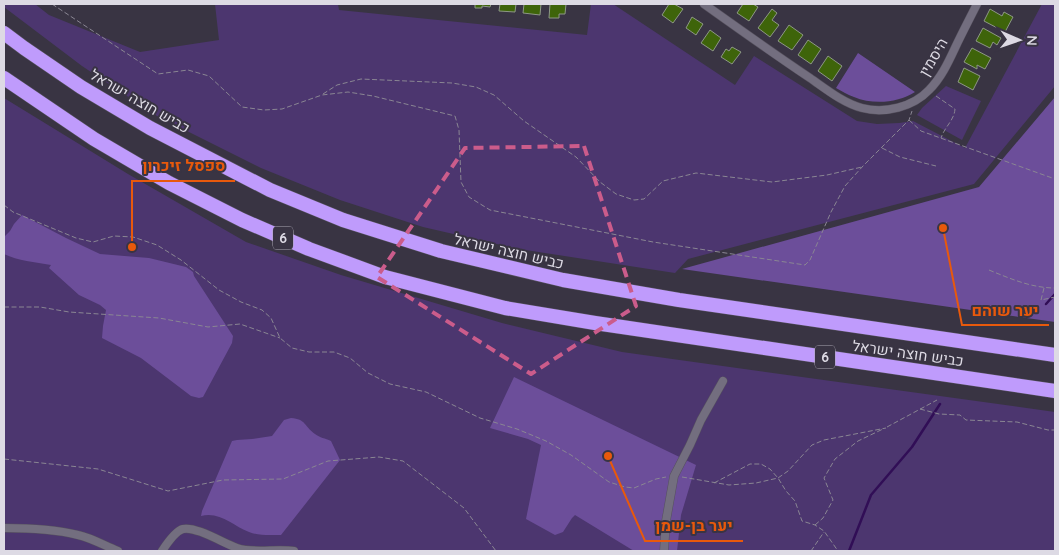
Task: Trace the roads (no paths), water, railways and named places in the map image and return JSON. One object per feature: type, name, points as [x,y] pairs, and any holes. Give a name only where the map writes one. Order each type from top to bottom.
[{"type":"highway","name":"כביש חוצה ישראל","points":[[4,32],[81,87],[150,128],[270,190],[343,220],[441,251],[563,280],[679,300],[1055,355]]},
{"type":"highway","name":"כביש חוצה ישראל","points":[[4,78],[94,139],[169,183],[242,220],[309,250],[385,277],[505,308],[614,326],[1055,391]]},
{"type":"street","name":"היסמין","points":[[704,4],[761,46],[838,97],[864,109],[889,110],[913,102],[928,91],[938,79],[977,4]]},
{"type":"street","points":[[664,551],[666,521],[674,476],[701,420],[723,381]]},
{"type":"street","points":[[4,528],[66,532],[118,551]]},
{"type":"street","points":[[162,551],[168,542],[183,529],[193,529],[247,550],[294,551]]},
{"type":"waterway","points":[[1046,304],[1055,294]]},
{"type":"waterway","points":[[849,551],[871,495],[912,447],[940,404]]},
{"type":"place","name":"יער שוהם","points":[[943,228]]},
{"type":"place","name":"ספסל זיכרון","points":[[132,247]]},
{"type":"place","name":"יער בן-שמן","points":[[608,456]]}]
